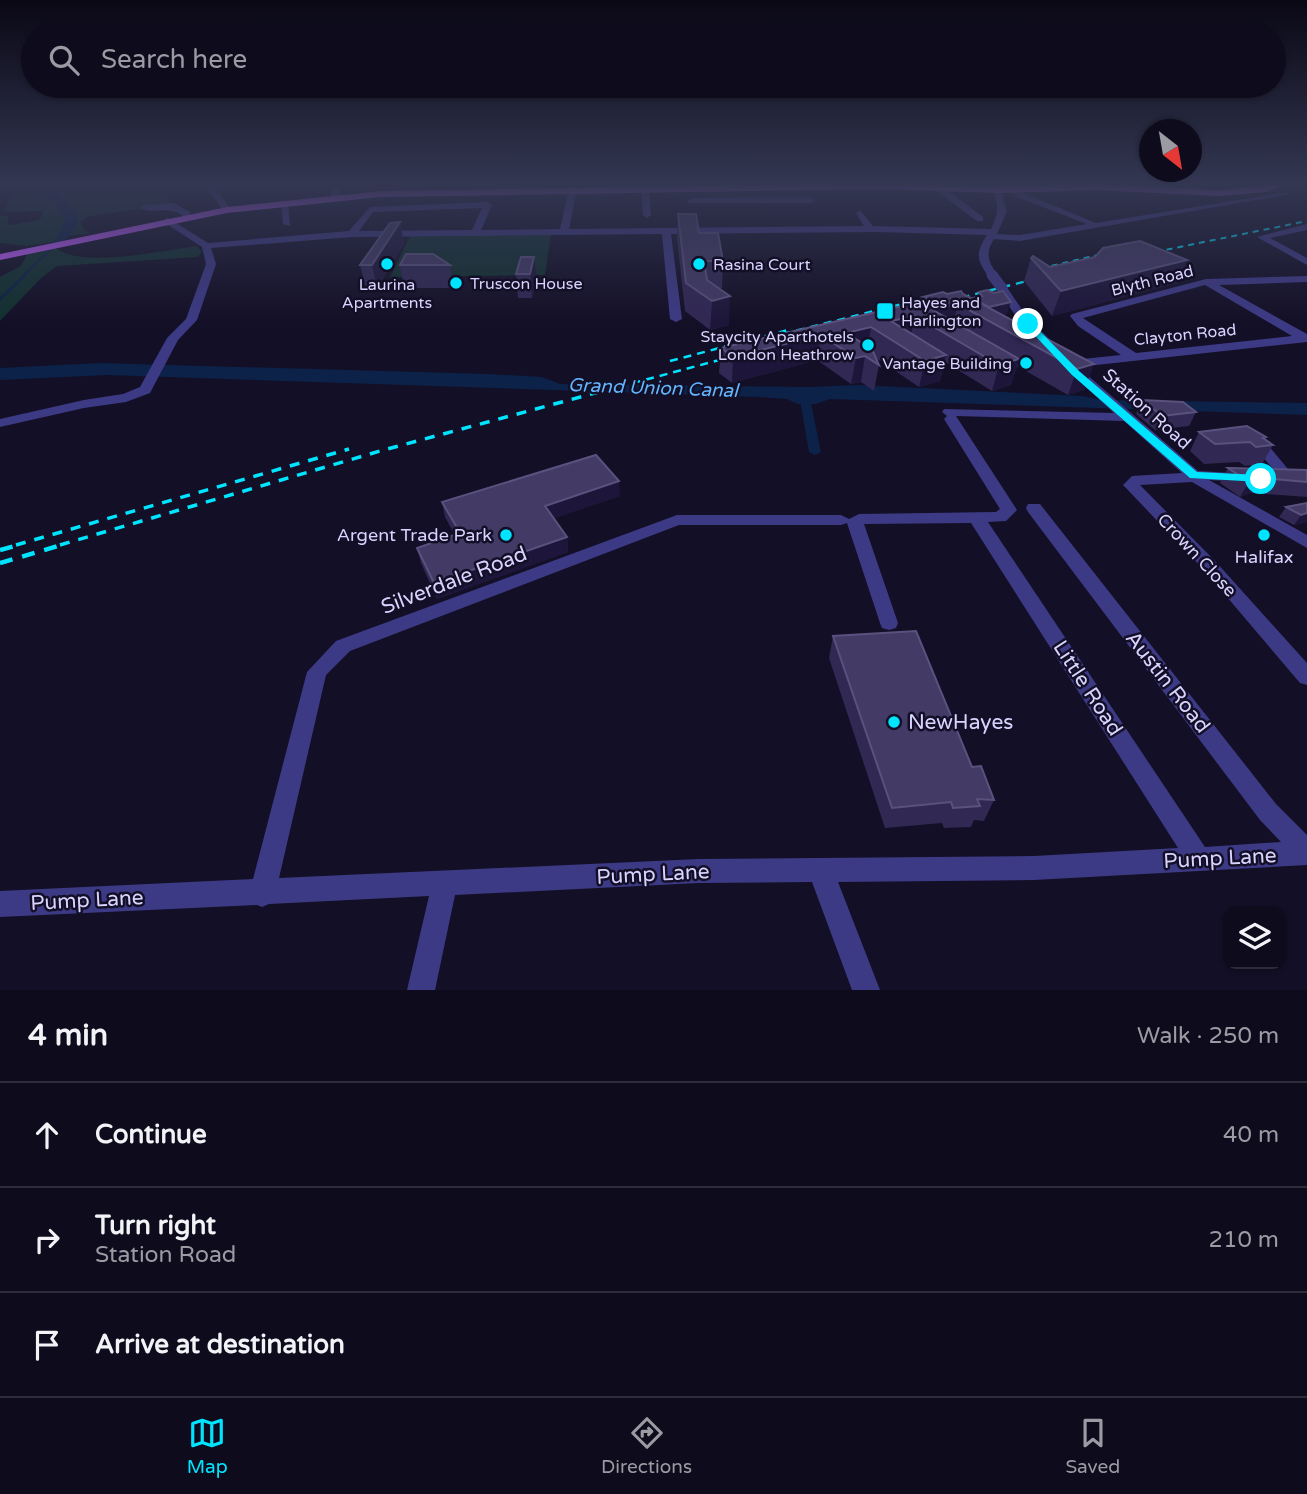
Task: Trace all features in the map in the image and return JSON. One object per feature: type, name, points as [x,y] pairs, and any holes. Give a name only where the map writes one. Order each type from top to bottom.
[{"type":"main road","points":[[0,257],[126,230]]},
{"type":"main road","points":[[0,249],[50,246]]},
{"type":"street","points":[[0,424],[138,394],[148,384],[163,356],[195,312],[211,264],[206,246],[194,230]]},
{"type":"street","points":[[352,234],[355,230]]},
{"type":"street","points":[[206,246],[352,234],[736,230]]},
{"type":"street","points":[[760,230],[854,230]]},
{"type":"street","points":[[877,230],[993,234],[1020,238],[1061,230]]},
{"type":"street","name":"Station Road","points":[[995,230],[982,252],[982,258],[1051,358],[1106,398],[1194,476],[1238,505],[1307,542]]},
{"type":"street","points":[[1290,230],[1262,237],[1307,262]]},
{"type":"street","points":[[666,231],[676,319]]},
{"type":"street","name":"Blyth Road","points":[[1133,357],[1082,324],[1076,316],[1206,282],[1307,279]]},
{"type":"street","points":[[1206,282],[1306,338]]},
{"type":"street","name":"Clayton Road","points":[[1051,358],[1133,357],[1306,338]]},
{"type":"street","name":"Silverdale Road","points":[[262,894],[317,672],[343,646],[677,520],[1000,517],[1009,510],[950,415],[1123,414]]},
{"type":"street","points":[[1258,442],[1288,478]]},
{"type":"street","points":[[1194,476],[1307,479]]},
{"type":"street","name":"Crown Close","points":[[1194,476],[1137,479],[1130,485],[1233,592],[1307,677]]},
{"type":"street","name":"Austin Road","points":[[1034,508],[1268,812],[1307,852]]},
{"type":"street","name":"Little Road","points":[[976,517],[1199,859]]},
{"type":"street","points":[[850,520],[855,522],[889,622]]},
{"type":"street","name":"Pump Lane","points":[[0,904],[262,894],[699,871],[1034,868],[1307,852]]},
{"type":"street","points":[[820,869],[866,990]]},
{"type":"street","points":[[421,990],[444,885]]},
{"type":"green space","points":[[0,230],[61,230],[54,242],[27,246],[0,243]]},
{"type":"green space","points":[[73,230],[91,233],[67,236]]},
{"type":"green space","points":[[551,234],[545,275],[390,277],[410,236]]},
{"type":"green space","points":[[197,246],[202,252],[197,257],[57,266],[41,278],[0,321],[0,277],[21,266],[27,254],[56,248],[68,254],[103,258]]},
{"type":"water","name":"Grand Union Canal","points":[[101,363],[488,374],[542,377],[560,384],[809,387],[857,385],[1082,396],[1101,400],[1307,403],[1307,415],[830,399],[816,404],[798,404],[787,399],[758,397],[108,375],[0,380],[0,368]]},
{"type":"building","points":[[385,230],[395,230],[372,265],[360,265]]},
{"type":"building","points":[[680,230],[718,233],[723,261],[704,261],[707,280],[730,296],[712,301],[686,283]]},
{"type":"building","points":[[1140,241],[1187,260],[1061,291],[1031,258],[1033,256],[1050,267],[1095,257],[1103,248]]},
{"type":"building","points":[[406,254],[433,254],[450,265],[400,265]]},
{"type":"building","points":[[521,257],[534,257],[530,274],[516,274]]},
{"type":"building","points":[[987,290],[994,293],[1003,291],[1011,302],[989,307],[973,298],[982,296],[979,292]]},
{"type":"building","points":[[961,291],[1094,364],[1077,369],[958,304],[933,310],[1019,359],[999,365],[915,316],[891,321],[946,355],[925,361],[871,327],[846,333],[872,349],[879,365],[865,356],[856,358],[821,335],[733,357],[721,348],[911,304],[928,299],[923,297],[943,292],[947,294]]},
{"type":"building","points":[[1142,400],[1183,402],[1196,412],[1162,416]]},
{"type":"building","points":[[1247,426],[1266,437],[1263,438],[1273,445],[1256,447],[1250,442],[1215,444],[1199,432]]},
{"type":"building","name":"Argent Trade Park","points":[[596,455],[619,481],[545,506],[567,537],[434,583],[417,548],[460,533],[442,502]]},
{"type":"building","points":[[1228,468],[1307,470],[1307,482],[1260,478],[1249,482]]},
{"type":"building","points":[[1307,503],[1307,513],[1301,515],[1286,507]]},
{"type":"building","name":"NewHayes","points":[[916,631],[972,767],[981,766],[994,800],[977,799],[980,806],[953,808],[951,802],[892,808],[833,636]]},
{"type":"waterway","points":[[60,241],[67,230]]},
{"type":"waterway","points":[[23,276],[54,246]]},
{"type":"waterway","points":[[0,299],[25,275]]},
{"type":"waterway","points":[[804,394],[815,452]]},
{"type":"railway","points":[[1145,254],[1262,230]]},
{"type":"railway","points":[[1030,271],[1115,251]]},
{"type":"railway","points":[[948,301],[1043,277]]},
{"type":"railway","points":[[783,334],[942,294]]},
{"type":"railway","points":[[670,361],[792,329]]},
{"type":"railway","points":[[592,394],[738,355]]},
{"type":"railway","points":[[60,545],[380,451],[599,392]]},
{"type":"railway","points":[[16,545],[349,449]]},
{"type":"railway","points":[[0,550],[22,544]]},
{"type":"railway","points":[[0,563],[65,544]]},
{"type":"place","name":"Laurina Apartments","points":[[387,264]]},
{"type":"place","name":"Rasina Court","points":[[699,264]]},
{"type":"place","name":"Truscon House","points":[[456,283]]},
{"type":"place","name":"Hayes and Harlington","points":[[885,311]]},
{"type":"place","name":"Staycity Aparthotels London Heathrow","points":[[868,345]]},
{"type":"place","name":"Vantage Building","points":[[1026,363]]},
{"type":"place","name":"Argent Trade Park","points":[[506,535]]},
{"type":"place","name":"Halifax","points":[[1264,535]]},
{"type":"place","name":"NewHayes","points":[[894,722]]},
{"type":"route","points":[[1028,324],[1076,373],[1194,475],[1261,479]]}]
